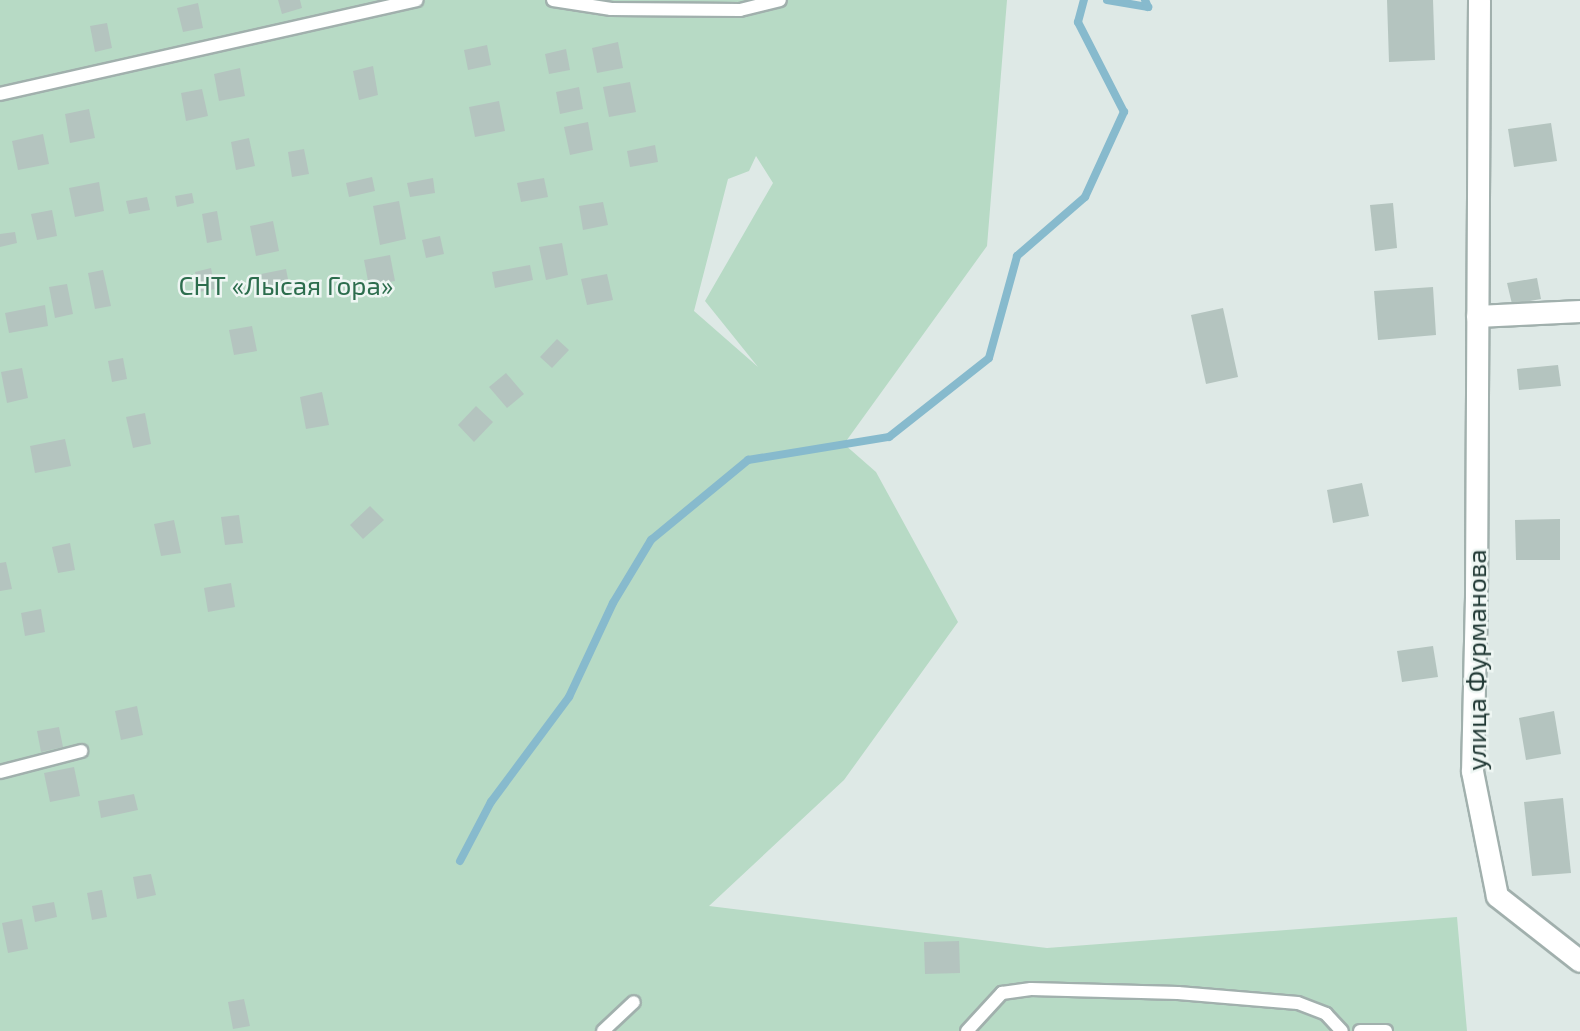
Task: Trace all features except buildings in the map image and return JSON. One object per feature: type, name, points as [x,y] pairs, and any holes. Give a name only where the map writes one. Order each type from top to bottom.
[{"type":"street","name":"улица Фурманова","points":[[1479,0],[1472,771],[1497,896],[1580,961]]},
{"type":"street","points":[[1477,316],[1580,312]]},
{"type":"lane","points":[[0,94],[417,0]]},
{"type":"lane","points":[[553,0],[611,9],[740,10],[780,0]]},
{"type":"lane","points":[[0,772],[81,751]]},
{"type":"lane","points":[[967,1031],[1002,993],[1031,989],[1178,993],[1298,1003],[1326,1014],[1342,1031]]},
{"type":"lane","points":[[603,1031],[634,1002]]},
{"type":"lane","points":[[1360,1031],[1386,1031]]},
{"type":"green space","name":"СНТ «Лысая Гора»","points":[[0,0],[1007,0],[987,246],[844,444],[876,472],[958,622],[844,780],[709,906],[1047,948],[1457,917],[1467,1031],[0,1031]],"holes":[[[756,156],[773,183],[705,301],[758,367],[694,311],[728,179],[749,171]]]},
{"type":"waterway","points":[[460,861],[491,802],[569,697],[613,603],[651,540],[748,460],[889,437],[989,358],[1017,256],[1085,197],[1124,112],[1078,22],[1084,0]]},
{"type":"waterway","points":[[1107,0],[1148,7],[1145,0]]}]
